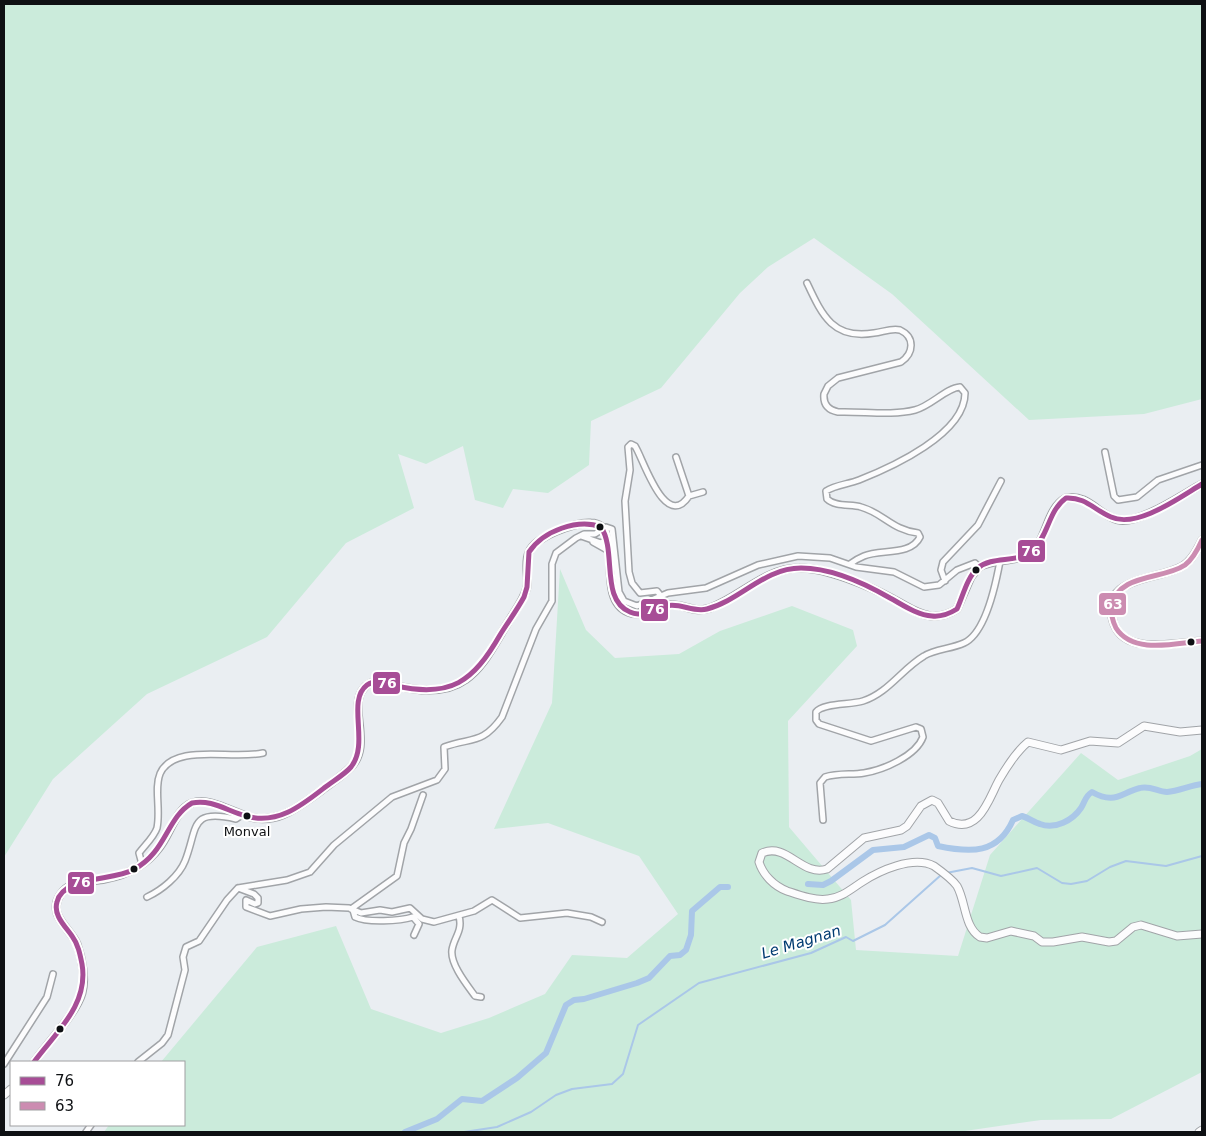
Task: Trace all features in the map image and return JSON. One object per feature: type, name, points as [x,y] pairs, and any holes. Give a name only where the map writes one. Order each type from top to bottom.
[{"type":"street","points":[[808,283],[819,309],[837,329],[845,333],[863,334],[900,330],[910,338],[911,344],[908,356],[901,362],[835,379],[824,394],[825,403],[830,410],[838,412],[907,411],[933,402],[954,388],[960,387],[965,393],[961,413],[936,438],[869,476],[826,491],[827,499],[832,503],[862,507],[901,530],[918,533],[920,537],[917,543],[910,547],[865,555],[850,564]]},
{"type":"street","points":[[661,596],[657,591],[640,593],[630,578],[625,501],[630,470],[629,445],[637,448],[646,472],[664,500],[675,505],[684,501],[689,496],[703,492]]},
{"type":"street","points":[[1105,452],[1114,496],[1118,500],[1133,498],[1144,493],[1151,483],[1202,464]]},
{"type":"street","points":[[676,457],[689,496]]},
{"type":"street","points":[[945,580],[941,570],[943,562],[978,525],[1001,481]]},
{"type":"street","points":[[35,1061],[79,1001],[83,988],[83,974],[77,945],[58,918],[57,906],[60,895],[72,884],[122,875],[142,864],[159,848],[182,810],[190,804],[205,802],[242,815],[266,820],[284,815],[348,770],[360,751],[360,695],[367,685],[380,681],[411,689],[437,690],[458,685],[468,678],[487,656],[522,600],[527,584],[528,556],[535,542],[553,533],[588,523],[596,523],[604,528],[608,540],[610,583],[613,598],[621,608],[635,614],[673,604],[695,610],[710,608],[775,573],[794,568],[807,568],[875,590],[919,614],[941,616],[957,609],[971,577],[979,566],[1016,558],[1033,550],[1055,508],[1066,498],[1085,500],[1112,518],[1128,520],[1161,507],[1202,484]]},
{"type":"street","points":[[139,1061],[165,1039],[185,970],[183,957],[186,948],[199,940],[226,900],[238,888],[287,880],[312,871],[334,845],[392,797],[418,789],[442,776],[445,769],[444,747],[475,740],[485,736],[494,729],[502,717],[536,629],[552,601],[552,564],[556,553],[568,542],[580,536],[595,534],[604,528],[609,527],[614,531],[617,585],[624,601],[637,606],[675,592],[693,592],[706,588],[758,565],[798,556],[830,558],[850,564],[894,572],[924,587],[939,585],[968,564],[975,563],[979,566]]},
{"type":"street","points":[[580,536],[601,543],[608,540]]},
{"type":"street","points":[[591,540],[609,552]]},
{"type":"street","points":[[1202,540],[1190,560],[1182,567],[1129,584],[1118,590],[1112,601],[1112,612],[1115,625],[1121,635],[1139,644],[1202,642]]},
{"type":"street","points":[[823,820],[820,783],[825,777],[864,773],[880,768],[914,750],[923,737],[921,729],[916,726],[879,740],[863,740],[823,726],[816,720],[816,712],[824,706],[851,704],[870,698],[924,655],[969,640],[980,625],[990,602],[1000,561]]},
{"type":"street","points":[[1202,730],[1180,732],[1144,726],[1118,744],[1090,741],[1061,750],[1028,742],[1000,778],[986,808],[970,822],[959,824],[949,821],[938,803],[932,800],[921,806],[907,826],[901,830],[870,836],[859,842],[832,866],[821,871],[806,869],[785,854],[765,852],[759,859],[764,872],[776,885],[784,890],[817,899],[829,899],[842,895],[863,881],[898,866],[918,863],[933,866],[957,886],[971,927],[980,937],[1011,931],[1034,936],[1042,942],[1082,937],[1109,942],[1116,941],[1133,927],[1141,925],[1177,936],[1202,934]]},
{"type":"street","points":[[142,864],[139,852],[156,830],[157,783],[163,768],[185,756],[237,756],[263,753]]},
{"type":"street","points":[[352,910],[397,876],[404,843],[412,829],[423,795]]},
{"type":"street","points":[[147,897],[156,893],[177,873],[185,860],[194,828],[202,819],[212,814],[236,819],[242,815]]},
{"type":"street","points":[[238,888],[254,894],[258,898],[257,904],[246,900],[246,908],[270,916],[301,909],[326,907],[361,913],[380,910],[392,912],[410,908],[425,921],[434,922],[474,911],[492,900],[520,918],[567,913],[591,917],[602,922]]},
{"type":"street","points":[[352,910],[355,917],[361,920],[400,920],[413,917],[419,924],[414,935]]},
{"type":"street","points":[[459,916],[461,928],[452,949],[453,960],[469,989],[475,996],[481,997]]},
{"type":"street","points":[[4,1064],[48,997],[53,974]]},
{"type":"green space","points":[[4,4],[1202,4],[1202,399],[1144,414],[1029,420],[892,294],[814,238],[768,267],[740,293],[661,388],[591,421],[589,465],[548,493],[513,489],[503,508],[475,500],[463,446],[426,464],[398,454],[414,508],[346,543],[267,637],[147,694],[53,779],[4,857]]},
{"type":"green space","points":[[560,569],[586,630],[615,658],[679,654],[720,631],[792,606],[853,630],[857,646],[788,721],[789,827],[851,900],[856,950],[958,956],[990,855],[1081,753],[1118,780],[1190,756],[1202,749],[1202,1072],[1111,1119],[1041,1120],[958,1132],[104,1132],[108,1126],[185,1126],[185,1061],[162,1061],[257,947],[336,926],[371,1009],[441,1033],[489,1018],[545,994],[572,955],[627,958],[678,914],[639,856],[548,823],[494,829],[552,703]]},
{"type":"waterway","points":[[808,884],[823,885],[831,881],[873,850],[904,847],[929,835],[935,838],[938,846],[972,850],[991,845],[1000,839],[1013,820],[1022,816],[1046,826],[1057,825],[1068,820],[1078,812],[1088,795],[1092,792],[1106,798],[1112,798],[1144,787],[1167,792],[1202,784]]},
{"type":"waterway","name":"Le Magnan","points":[[946,873],[972,868],[1001,876],[1037,868],[1062,883],[1071,884],[1087,881],[1110,867],[1126,861],[1166,866],[1202,856]]},
{"type":"waterway","name":"Le Magnan","points":[[464,1132],[497,1127],[531,1112],[556,1095],[572,1089],[612,1084],[623,1074],[638,1025],[699,983],[811,953],[846,937],[853,941],[885,925],[941,875]]},
{"type":"waterway","points":[[405,1132],[437,1119],[462,1099],[482,1101],[517,1078],[546,1053],[566,1005],[574,1000],[584,999],[649,978],[670,956],[680,955],[686,950],[691,935],[692,911],[720,887],[728,887]]},
{"type":"transit line","name":"76","points":[[35,1061],[61,1029],[76,1005],[81,992],[83,979],[80,953],[74,939],[60,920],[56,907],[61,894],[78,883],[124,873],[144,863],[160,845],[183,809],[192,803],[206,803],[246,816],[268,818],[278,816],[297,807],[342,775],[351,767],[356,757],[359,746],[358,701],[361,692],[367,685],[378,682],[415,689],[432,690],[446,688],[470,675],[490,651],[524,597],[527,587],[529,552],[552,532],[572,525],[582,524],[601,527],[606,537],[615,597],[621,606],[634,614],[671,605],[697,610],[707,609],[731,599],[775,573],[801,568],[847,577],[916,612],[939,616],[957,609],[968,582],[978,568],[991,562],[1020,557],[1033,550],[1060,503],[1066,498],[1085,502],[1111,517],[1121,520],[1133,519],[1158,510],[1202,484]]},
{"type":"transit line","name":"63","points":[[1202,540],[1193,557],[1185,565],[1176,570],[1132,582],[1123,588],[1116,595],[1111,611],[1116,628],[1133,642],[1144,645],[1168,645],[1202,641]]},
{"type":"place","name":"Monval","points":[[247,816]]}]
